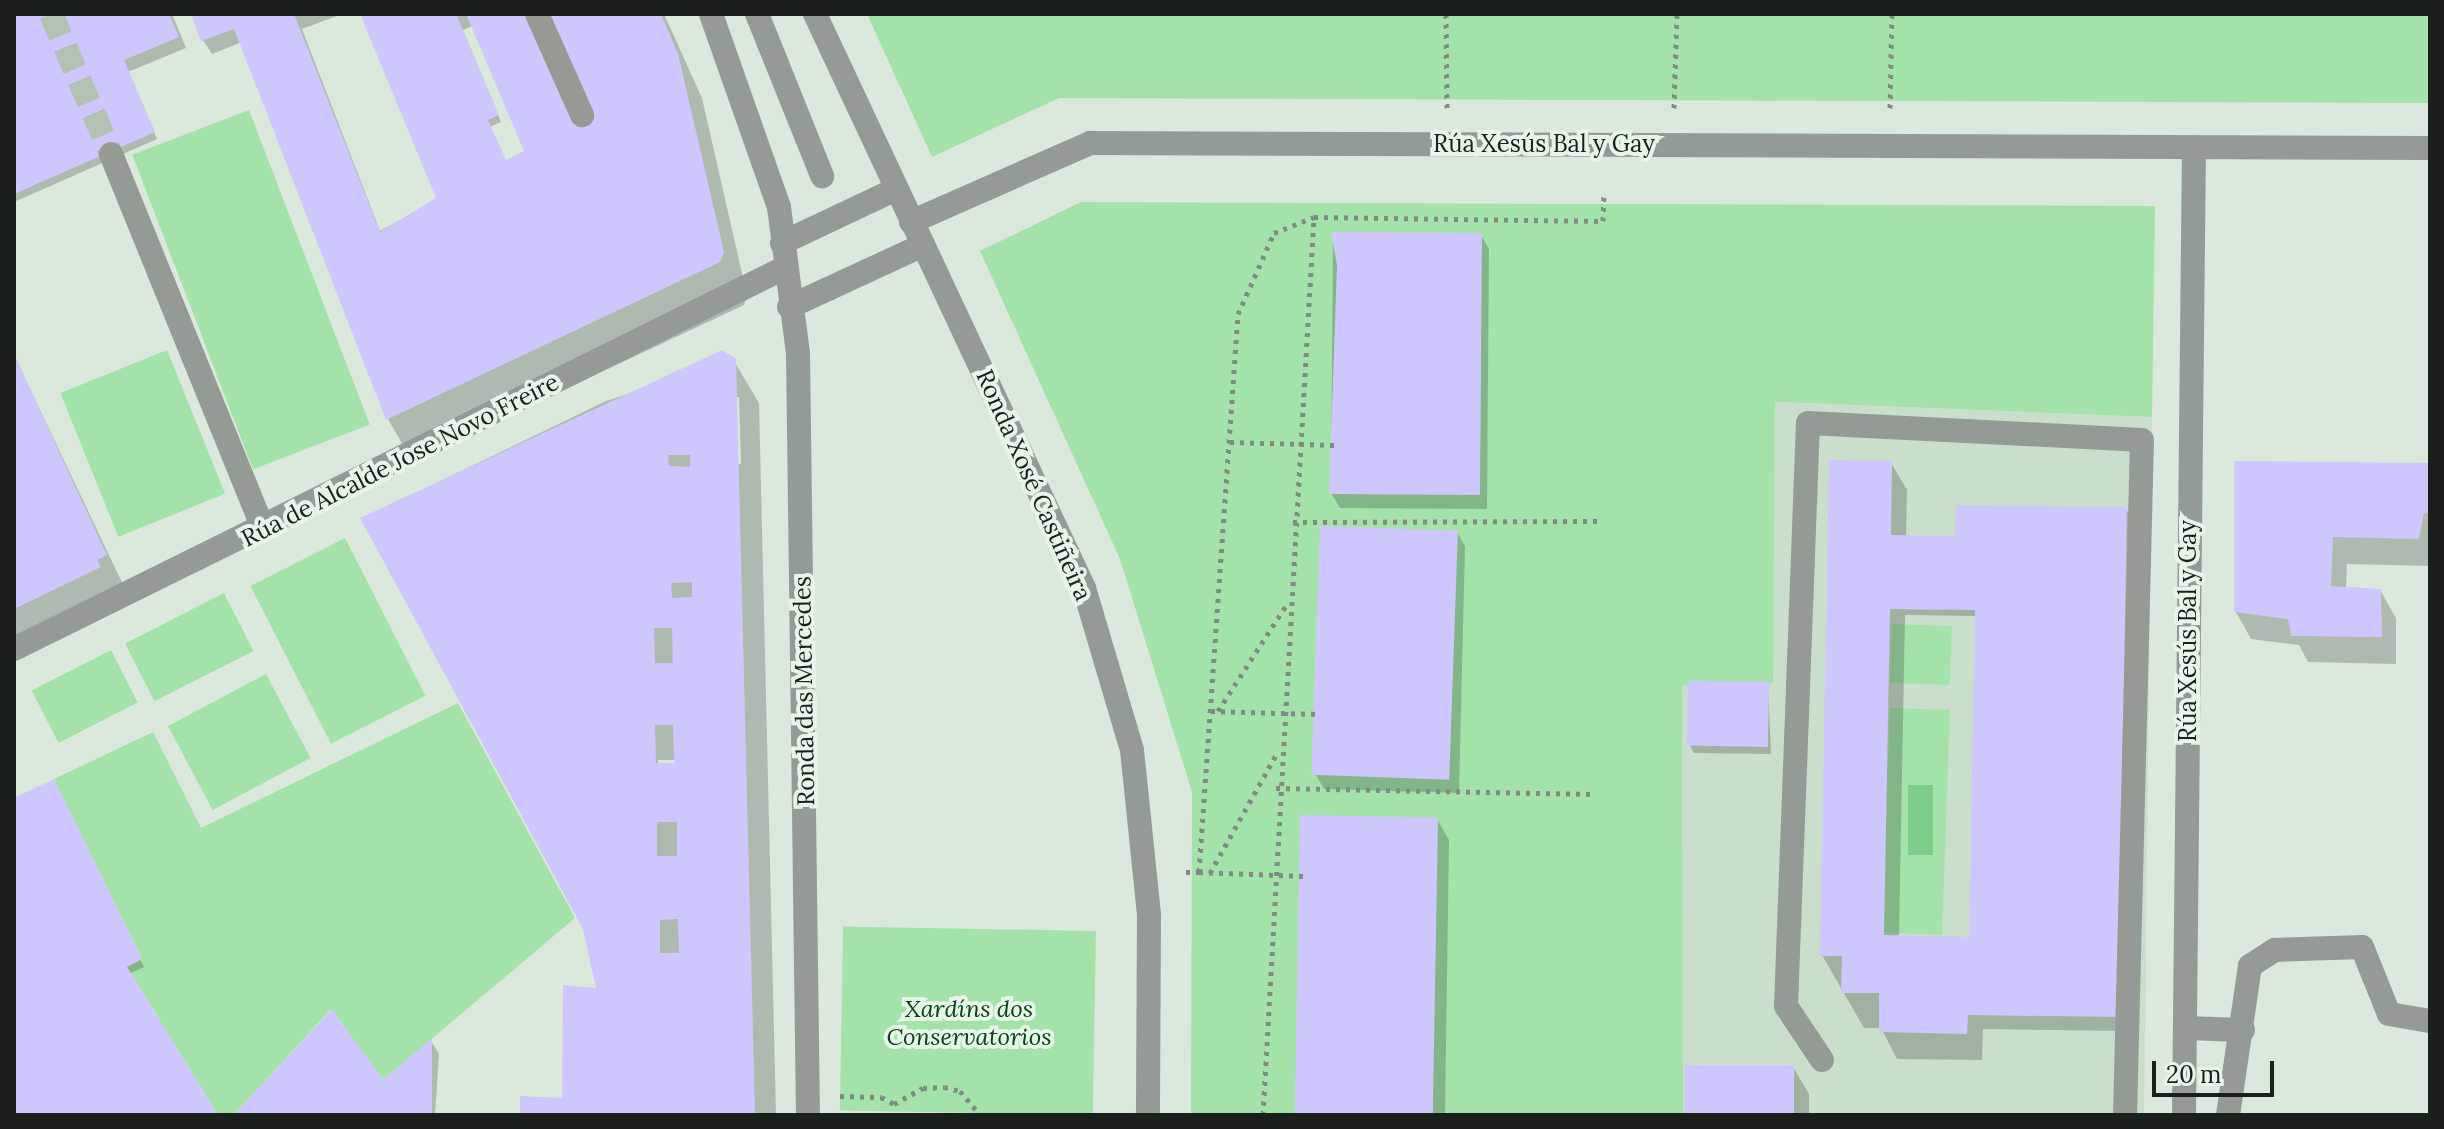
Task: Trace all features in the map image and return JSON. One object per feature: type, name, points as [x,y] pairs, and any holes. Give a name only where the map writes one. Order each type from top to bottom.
[{"type":"street","points":[[537,14],[582,115]]},
{"type":"street","name":"Ronda das Mercedes","points":[[711,14],[779,207],[789,307],[798,353],[808,1115]]},
{"type":"street","points":[[757,14],[822,176]]},
{"type":"street","name":"Ronda Xosé Castiñeira","points":[[815,14],[894,190],[923,245],[1084,588],[1132,750],[1149,915],[1148,1115]]},
{"type":"street","name":"Rúa Xesús Bal y Gay","points":[[911,222],[1090,143],[2430,148]]},
{"type":"street","name":"Rúa Xesús Bal y Gay","points":[[2184,1115],[2194,148]]},
{"type":"street","points":[[111,154],[263,529]]},
{"type":"street","points":[[782,243],[894,190]]},
{"type":"street","points":[[789,307],[923,245]]},
{"type":"street","name":"Rúa de Alcalde Jose Novo Freire","points":[[14,649],[263,529],[784,268]]},
{"type":"street","points":[[1822,1060],[1786,1006],[1808,423],[2142,440],[2125,1115]]},
{"type":"street","points":[[2228,1115],[2243,1030],[2250,966],[2275,950],[2362,947],[2389,1014],[2430,1021]]},
{"type":"street","points":[[2185,1028],[2243,1030]]},
{"type":"path","points":[[1446,14],[1447,108]]},
{"type":"path","points":[[1674,108],[1677,14]]},
{"type":"path","points":[[1890,108],[1892,14]]},
{"type":"path","points":[[1199,872],[1214,711],[1238,314],[1254,270],[1274,233],[1314,217],[1603,221],[1604,193]]},
{"type":"path","points":[[1263,1115],[1278,752],[1314,217]]},
{"type":"path","points":[[1230,442],[1335,445]]},
{"type":"path","points":[[1293,522],[1598,521]]},
{"type":"path","points":[[1214,711],[1288,604]]},
{"type":"path","points":[[1214,711],[1320,714]]},
{"type":"path","points":[[1210,873],[1278,752]]},
{"type":"path","points":[[1276,788],[1593,794]]},
{"type":"path","points":[[1186,872],[1303,876]]},
{"type":"path","points":[[835,1096],[881,1097],[894,1104],[923,1088],[944,1087],[960,1091],[980,1115]]},
{"type":"shaded area","points":[[1774,402],[2152,417],[2144,1115],[1683,1115],[1682,684],[1773,682]]},
{"type":"shaded area","points":[[1908,785],[1933,785],[1933,855],[1908,855]]},
{"type":"green space","points":[[867,14],[2430,14],[2430,103],[1059,98],[932,157]]},
{"type":"green space","points":[[249,110],[370,425],[253,469],[132,155]]},
{"type":"green space","points":[[1081,202],[2155,206],[2152,417],[1775,402],[1773,683],[1682,685],[1683,1115],[1191,1115],[1192,792],[1120,559],[980,251]]},
{"type":"green space","points":[[167,350],[225,494],[118,537],[60,393]]},
{"type":"green space","points":[[345,538],[425,696],[331,744],[251,586]]},
{"type":"green space","points":[[224,593],[254,651],[155,701],[125,643]]},
{"type":"green space","points":[[1892,624],[1952,626],[1950,685],[1890,683]]},
{"type":"green space","points":[[111,650],[138,703],[58,743],[32,690]]},
{"type":"green space","points":[[266,674],[311,758],[213,810],[168,726]]},
{"type":"green space","points":[[458,703],[575,918],[383,1080],[331,1009],[234,1115],[218,1115],[127,967],[142,959],[54,779],[153,732],[201,828]]},
{"type":"green space","points":[[1890,708],[1950,710],[1942,935],[1882,933]]},
{"type":"green space","name":"Xardíns dos Conservatorios","points":[[843,927],[1096,931],[1093,1115],[840,1111]]},
{"type":"building","points":[[14,14],[169,14],[179,37],[124,60],[155,132],[14,194]]},
{"type":"building","points":[[201,14],[294,14],[380,232],[436,198],[360,14],[456,14],[499,115],[488,120],[506,160],[524,151],[466,14],[525,14],[575,126],[594,116],[547,14],[661,14],[678,54],[724,252],[720,262],[386,420],[234,29],[201,41],[192,17]]},
{"type":"building","points":[[1331,232],[1482,233],[1480,495],[1329,494],[1337,265]]},
{"type":"building","points":[[722,350],[736,359],[755,1115],[520,1115],[520,1096],[562,1098],[563,985],[596,988],[583,929],[360,518]],"holes":[[[668,455],[690,455],[690,467],[669,466]],[[692,582],[692,597],[672,598],[671,583]],[[654,628],[672,628],[673,663],[655,663]],[[655,725],[673,725],[674,763],[656,763]],[[657,822],[677,822],[677,856],[657,856]],[[678,919],[679,953],[660,953],[660,920]]]},
{"type":"building","points":[[14,354],[107,555],[97,560],[101,567],[14,609]]},
{"type":"building","points":[[1829,460],[1892,461],[1891,535],[1955,536],[1956,505],[2127,507],[2118,1017],[1968,1015],[1967,1034],[1879,1032],[1879,993],[1841,993],[1842,956],[1820,956]],"holes":[[[1890,609],[1975,610],[1969,937],[1884,935]]]},
{"type":"building","points":[[2234,461],[2430,463],[2430,512],[2424,513],[2419,539],[2333,537],[2331,586],[2381,589],[2382,637],[2291,636],[2288,619],[2234,612]]},
{"type":"building","points":[[1320,526],[1458,531],[1449,780],[1311,775]]},
{"type":"building","points":[[1688,681],[1769,682],[1768,747],[1687,746]]},
{"type":"building","points":[[54,779],[142,959],[127,967],[218,1115],[14,1115],[14,798]]},
{"type":"building","points":[[1300,815],[1438,817],[1433,1115],[1295,1113]]},
{"type":"building","points":[[332,1009],[383,1080],[432,1038],[432,1115],[234,1115]]},
{"type":"building","points":[[1685,1065],[1794,1065],[1794,1115],[1685,1115]]},
{"type":"tunnel","points":[[51,14],[111,154]]}]
